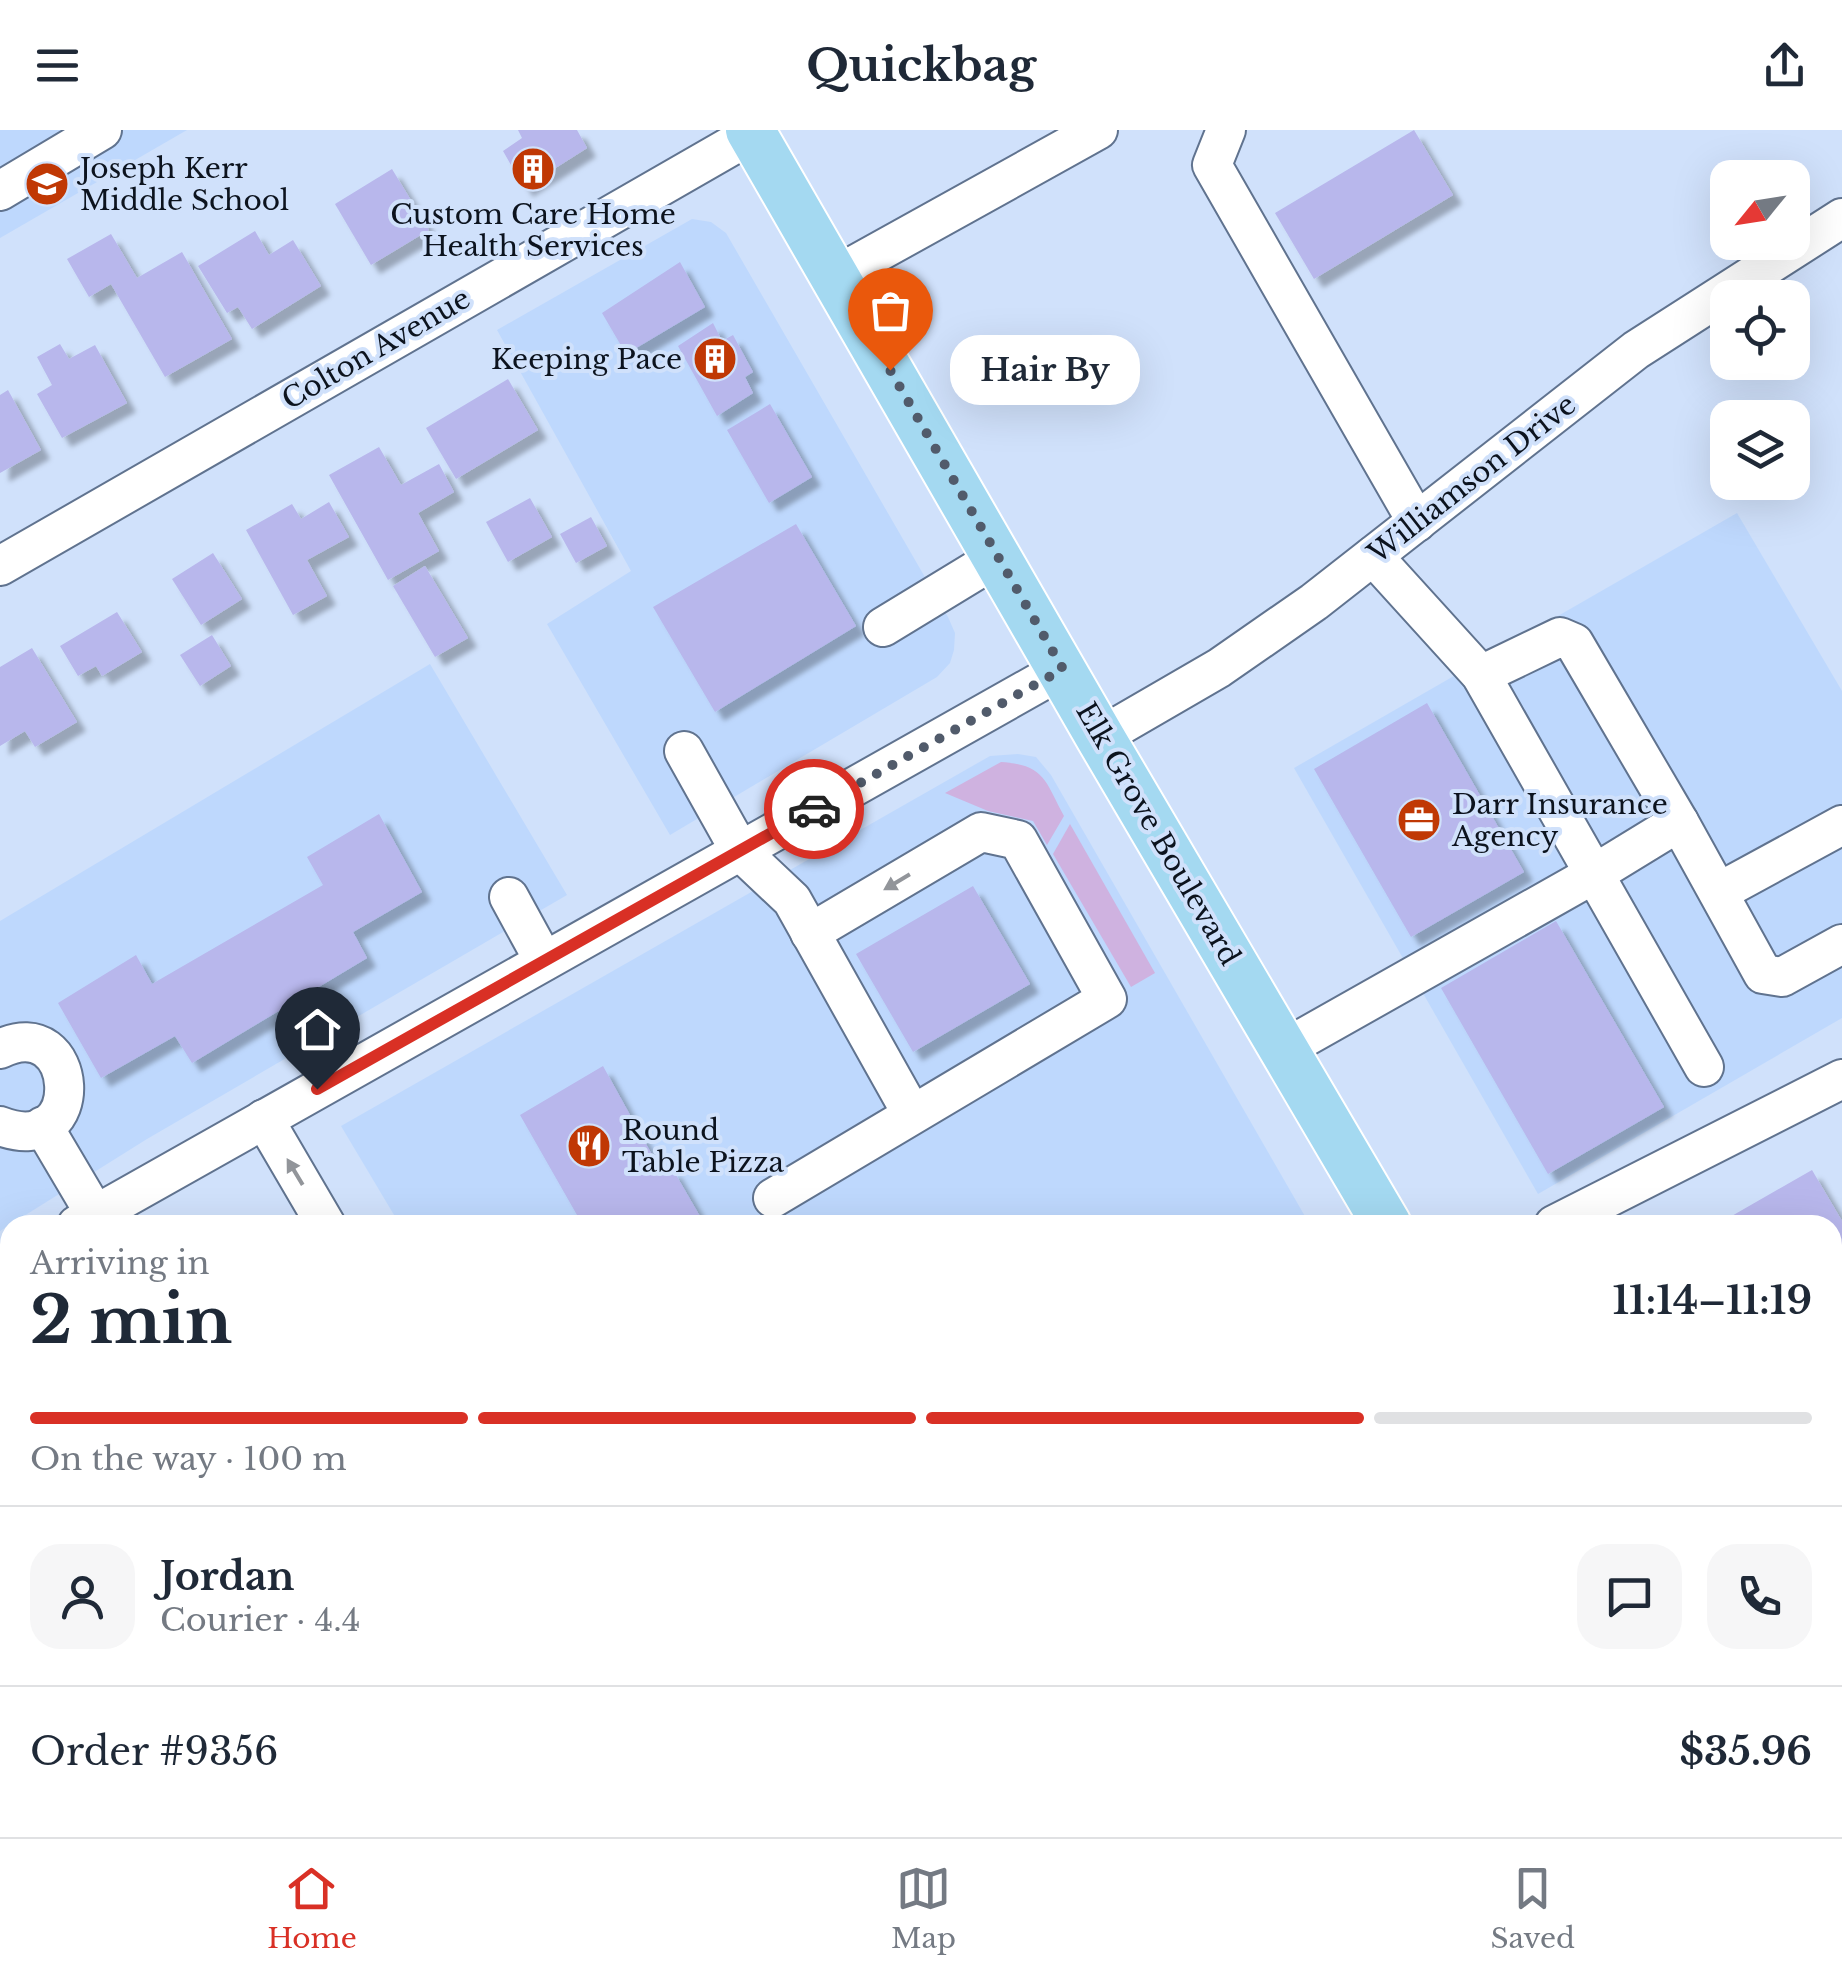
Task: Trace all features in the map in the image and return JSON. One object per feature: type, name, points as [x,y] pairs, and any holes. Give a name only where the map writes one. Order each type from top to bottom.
[{"type":"main road","name":"Elk Grove Boulevard","points":[[751,132],[1100,737],[1382,1215]]},
{"type":"street","points":[[0,190],[102,130]]},
{"type":"street","points":[[835,276],[1098,130]]},
{"type":"street","points":[[1226,130],[1212,165],[1417,522]]},
{"type":"street","name":"Colton Avenue","points":[[0,566],[630,187],[751,132]]},
{"type":"street","name":"Williamson Drive","points":[[1100,737],[1219,668],[1314,602],[1636,350],[1842,218]]},
{"type":"street","points":[[883,627],[998,556]]},
{"type":"street","points":[[1374,556],[1481,675],[1704,1068]]},
{"type":"street","points":[[1481,675],[1560,637],[1574,643],[1763,974],[1782,977],[1842,944]]},
{"type":"street","points":[[95,1215],[1063,669]]},
{"type":"street","points":[[684,751],[740,851],[792,900],[912,1114]]},
{"type":"street","points":[[1284,1049],[1679,822]]},
{"type":"street","points":[[1718,892],[1842,825]]},
{"type":"street","points":[[773,1198],[1107,998],[1018,840],[981,832],[810,933]]},
{"type":"street","points":[[508,897],[544,961]]},
{"type":"street","points":[[0,1049],[20,1042],[34,1044],[57,1060],[66,1089],[64,1104],[43,1126],[29,1131],[0,1126]]},
{"type":"street","points":[[1608,1213],[1842,1079]]},
{"type":"street","points":[[264,1119],[320,1215]]},
{"type":"street","points":[[43,1126],[84,1215]]},
{"type":"shaded area","name":"Joseph Kerr Middle School","points":[[0,130],[187,130],[0,238]]},
{"type":"shaded area","points":[[692,219],[711,222],[726,233],[955,633],[950,663],[937,677],[670,835],[547,624],[631,571],[497,330]]},
{"type":"shaded area","points":[[1737,513],[1842,691],[1842,1018],[1538,1194],[1294,768]]},
{"type":"shaded area","points":[[430,664],[567,895],[147,1139],[26,1215],[0,1215],[0,921]]},
{"type":"shaded area","points":[[990,756],[1036,757],[1051,775],[1304,1215],[394,1215],[341,1126]]},
{"type":"shaded area","points":[[1001,762],[1035,771],[1052,793],[1064,816],[1047,845],[1033,821],[988,811],[945,793]]},
{"type":"shaded area","points":[[1070,824],[1155,973],[1131,987],[1053,854]]},
{"type":"building","name":"Custom Care Home Health Services","points":[[518,130],[577,130],[587,148],[524,188],[503,151],[522,138]]},
{"type":"building","points":[[1414,130],[1453,195],[1314,279],[1275,213]]},
{"type":"building","points":[[392,169],[429,230],[371,265],[335,204]]},
{"type":"building","points":[[255,231],[269,255],[293,240],[321,286],[252,329],[238,307],[227,313],[198,266]]},
{"type":"building","points":[[111,234],[137,278],[182,252],[232,339],[165,377],[111,284],[89,297],[67,259]]},
{"type":"building","points":[[680,262],[705,307],[626,354],[602,313]]},
{"type":"building","name":"Keeping Pace","points":[[713,323],[722,341],[733,335],[753,372],[745,377],[753,393],[717,416],[678,346]]},
{"type":"building","points":[[60,344],[69,359],[95,345],[127,403],[62,438],[37,394],[52,385],[37,357]]},
{"type":"building","points":[[508,379],[538,430],[456,479],[426,428]]},
{"type":"building","points":[[8,390],[41,450],[0,473],[0,395]]},
{"type":"building","points":[[770,404],[812,477],[769,503],[727,430]]},
{"type":"building","points":[[379,447],[401,485],[439,464],[454,492],[418,513],[439,551],[388,580],[329,475]]},
{"type":"building","points":[[530,498],[552,537],[508,562],[486,522]]},
{"type":"building","points":[[329,502],[349,537],[307,560],[327,596],[293,615],[246,530],[292,504],[301,519]]},
{"type":"building","points":[[591,517],[607,546],[576,563],[560,534]]},
{"type":"building","points":[[796,524],[856,626],[715,712],[653,607]]},
{"type":"building","points":[[213,553],[242,599],[201,625],[172,579]]},
{"type":"building","points":[[425,566],[468,638],[435,657],[393,586]]},
{"type":"building","points":[[117,612],[142,652],[102,676],[96,666],[78,676],[60,646]]},
{"type":"building","points":[[212,635],[231,666],[200,686],[180,655]]},
{"type":"building","points":[[32,648],[77,722],[35,747],[25,731],[0,746],[0,667]]},
{"type":"building","name":"Darr Insurance Agency","points":[[1427,703],[1524,872],[1411,937],[1314,769]]},
{"type":"building","points":[[379,814],[422,892],[353,932],[367,958],[192,1063],[175,1036],[101,1078],[58,1003],[136,955],[152,984],[323,885],[307,857]]},
{"type":"building","points":[[973,886],[1030,984],[913,1052],[856,954]]},
{"type":"building","points":[[1556,921],[1664,1107],[1548,1174],[1441,988]]},
{"type":"building","points":[[603,1066],[662,1173],[672,1168],[699,1215],[577,1215],[520,1115]]},
{"type":"building","points":[[1812,1170],[1838,1215],[1733,1215]]},
{"type":"way so far","points":[[814,809],[1063,669],[890,370]]},
{"type":"place","name":"Custom Care Home Health Services","points":[[533,169]]},
{"type":"place","name":"Joseph Kerr Middle School","points":[[47,184]]},
{"type":"place","name":"Keeping Pace","points":[[715,359]]},
{"type":"place","name":"Hair By","points":[[890,370]]},
{"type":"place","name":"Darr Insurance Agency","points":[[1419,820]]},
{"type":"place","name":"Round Table Pizza","points":[[589,1146]]},
{"type":"route","points":[[317,1089],[814,809]]}]
